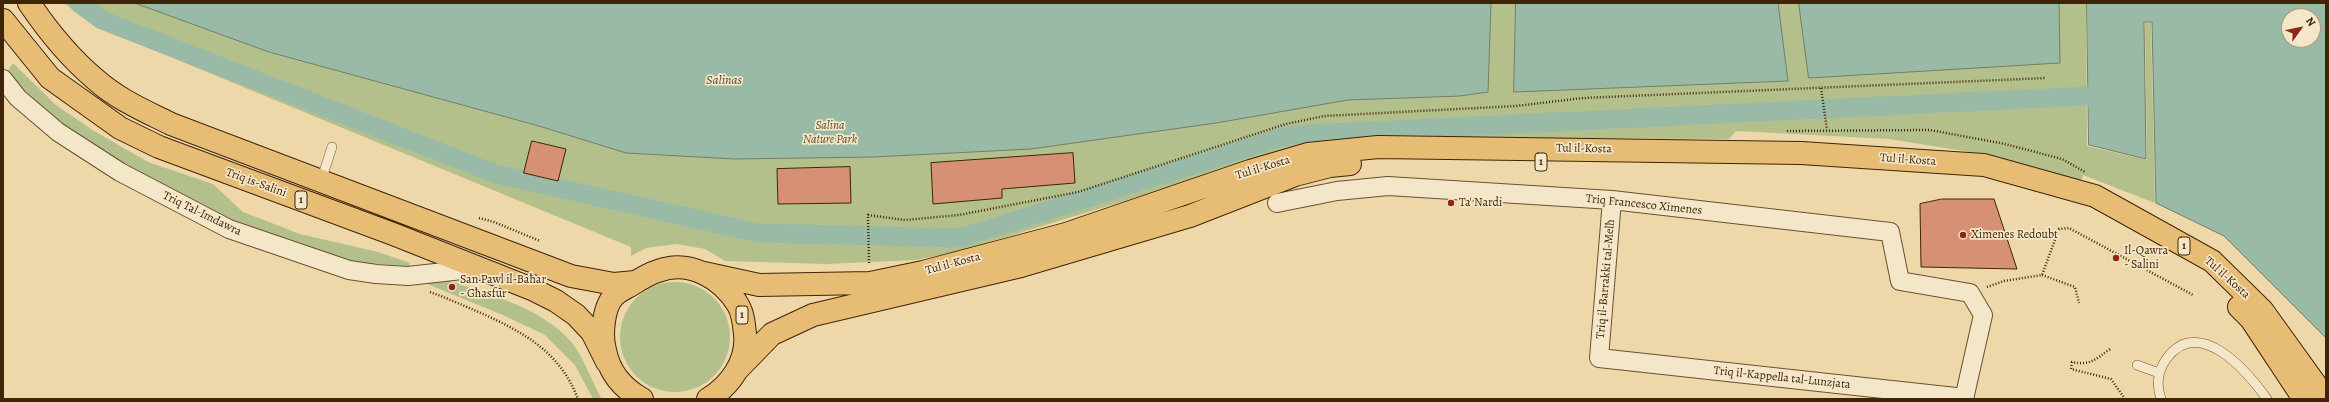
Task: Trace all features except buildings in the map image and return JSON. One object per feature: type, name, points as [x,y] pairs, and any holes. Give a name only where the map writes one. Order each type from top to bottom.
[{"type":"highway","name":"Triq is-Salini","points":[[29,3],[52,37],[95,80],[130,103],[171,124],[571,276],[591,282],[614,284],[635,282]]},
{"type":"highway","name":"Triq is-Salini","points":[[3,20],[50,78],[120,128],[159,147],[481,268],[532,289],[556,301],[576,315],[592,332],[607,362]]},
{"type":"highway","name":"Tul il-Kosta","points":[[704,273],[759,286],[870,283],[923,272],[1066,234],[1250,171],[1308,154],[1378,147],[1801,153],[1984,165],[2095,196],[2212,261],[2262,310],[2326,399]]},
{"type":"highway","name":"Tul il-Kosta","points":[[731,384],[772,334],[813,315],[1021,266],[1190,216],[1295,175],[1330,166],[1402,160],[1863,166],[1984,177],[2098,214],[2201,271],[2251,319],[2304,399]]},
{"type":"highway","name":"1","points":[[642,399],[625,387],[615,376],[607,362],[602,339],[605,316],[615,296],[635,282],[658,270],[685,268],[704,273],[719,283],[738,306],[744,321],[746,338],[743,355],[731,384],[708,399]]},
{"type":"street","name":"Triq Tal-Imdawra","points":[[3,79],[18,98],[58,132],[127,176],[229,229],[349,270],[376,274],[408,276],[481,268]]},
{"type":"street","name":"Triq Francesco Ximenes","points":[[1277,204],[1336,191],[1388,186],[1612,200],[1890,232],[1900,281],[1970,293],[1984,315],[1965,398]]},
{"type":"street","name":"Triq il-Barrakki tal-Melħ","points":[[1600,358],[1612,200]]},
{"type":"street","name":"Triq il-Kappella tal-Lunzjata","points":[[1600,358],[1965,398]]},
{"type":"lane","points":[[321,181],[332,147]]},
{"type":"lane","points":[[2161,399],[2158,385],[2159,373],[2167,358],[2178,347],[2185,343],[2196,342],[2208,344],[2227,356],[2254,381],[2267,399]]},
{"type":"lane","points":[[2137,365],[2159,373]]},
{"type":"path","points":[[1827,130],[1821,88],[2046,78]]},
{"type":"path","points":[[868,215],[869,257]]},
{"type":"path","points":[[472,216],[494,222],[543,243]]},
{"type":"path","points":[[2042,275],[2059,229],[2069,228],[2193,295]]},
{"type":"path","points":[[2004,281],[2042,275],[2075,287],[2079,303]]},
{"type":"path","points":[[422,290],[511,327],[541,346],[558,363],[578,399]]},
{"type":"path","points":[[2110,349],[2090,363],[2083,365],[2072,362],[2071,369],[2111,379],[2125,399]]},
{"type":"green space","name":"Salina Nature Park","points":[[63,3],[2086,3],[2087,146],[2147,160],[2145,23],[2151,23],[2155,203],[2083,175],[2081,182],[1995,156],[1889,139],[1736,131],[1729,139],[1546,138],[1299,148],[960,251],[916,260],[827,264],[725,261],[705,249],[677,244],[646,248],[631,256],[631,247],[105,30]]},
{"type":"green space","points":[[13,63],[56,105],[94,131],[148,162],[213,184],[243,212],[300,234],[378,252],[410,263],[409,266],[361,263],[305,249],[244,228],[137,171],[49,118],[5,75]]},
{"type":"green space","points":[[445,279],[513,303],[530,311],[559,330],[576,348],[602,399],[593,399],[575,365],[545,335],[505,316],[420,281]]},
{"type":"green space","points":[[675,282],[696,286],[706,291],[714,298],[721,306],[726,316],[730,337],[726,358],[721,368],[714,376],[706,383],[696,388],[675,392],[654,388],[644,383],[636,376],[629,368],[624,358],[620,337],[624,316],[629,306],[636,298],[644,291],[654,286]]},
{"type":"water","name":"Salinas","points":[[135,3],[1491,3],[1488,92],[1460,96],[1348,100],[1216,123],[1031,149],[874,157],[734,159],[626,153],[539,126],[269,52]]},
{"type":"water","points":[[1516,3],[1778,3],[1788,81],[1514,92]]},
{"type":"water","points":[[1799,3],[2059,3],[2060,63],[1809,78]]},
{"type":"water","points":[[2087,3],[2326,3],[2326,338],[2224,236],[2156,203],[2152,22],[2144,22],[2146,159],[2089,145]]},
{"type":"waterway","points":[[79,3],[102,20],[496,174],[758,233],[960,238],[1289,135],[2088,96]]},
{"type":"place","name":"Ta' Nardi","points":[[1451,203]]},
{"type":"place","name":"Ximenes Redoubt","points":[[1963,235]]},
{"type":"place","name":"Il-Qawra - Salini","points":[[2116,258]]},
{"type":"place","name":"San Pawl il-Baħar - Għasfur","points":[[452,287]]}]
